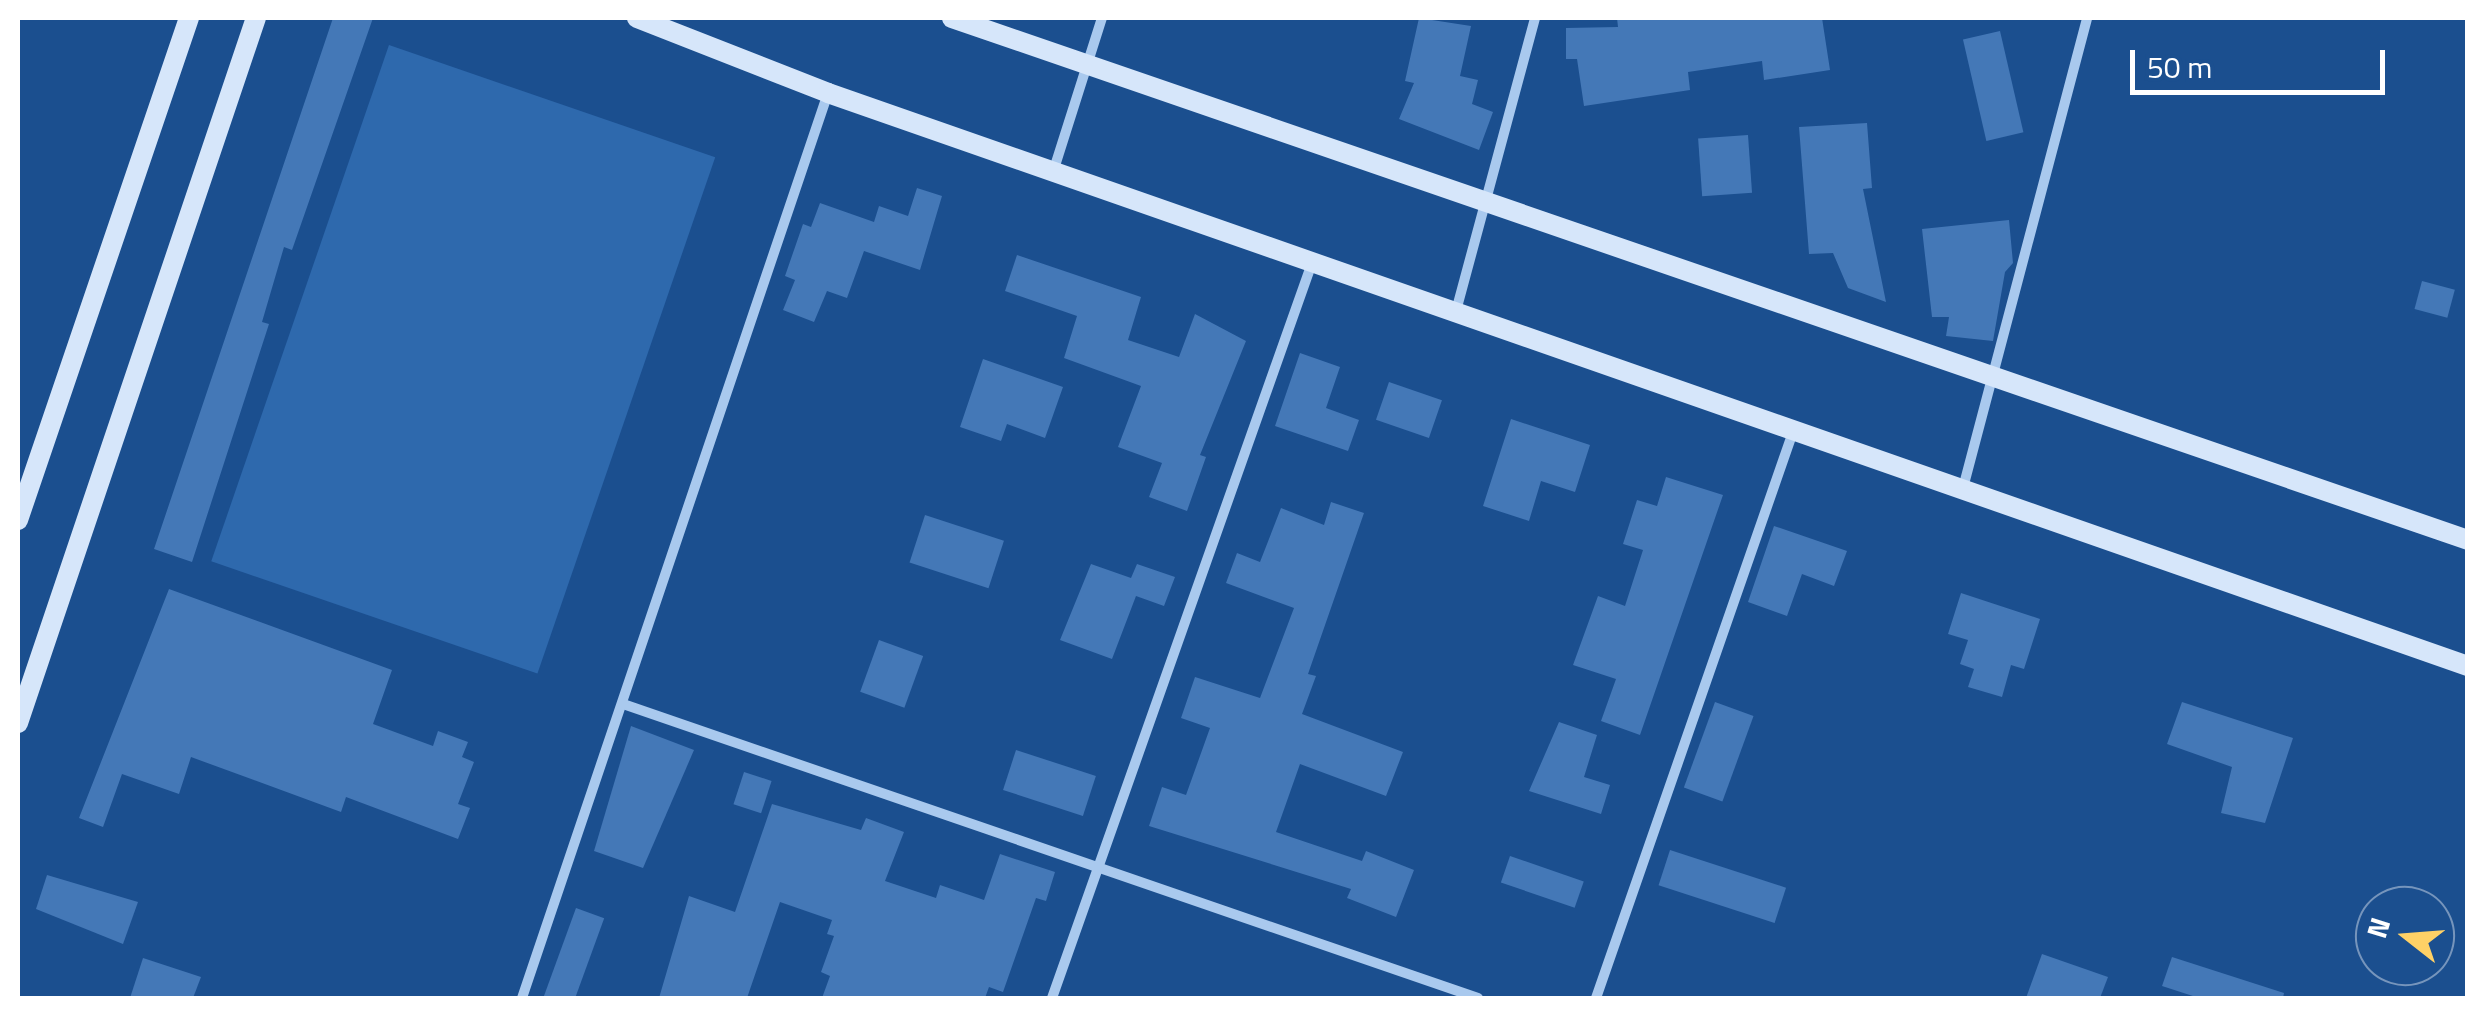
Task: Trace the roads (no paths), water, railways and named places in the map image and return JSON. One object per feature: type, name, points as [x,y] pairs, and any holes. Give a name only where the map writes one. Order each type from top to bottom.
[{"type":"main road","points":[[18,520],[189,18]]},
{"type":"main road","points":[[18,722],[256,18]]},
{"type":"main road","points":[[637,18],[828,93],[1054,168],[2468,666]]},
{"type":"main road","points":[[952,18],[2468,540]]},
{"type":"street","points":[[1054,168],[1102,18]]},
{"type":"street","points":[[1456,311],[1535,18]]},
{"type":"street","points":[[1962,488],[1997,377],[2088,18]]},
{"type":"street","points":[[522,998],[626,705],[828,93]]},
{"type":"street","points":[[1052,998],[1313,260]]},
{"type":"street","points":[[1596,998],[1794,428]]},
{"type":"street","points":[[626,705],[1098,863],[1478,998]]}]
